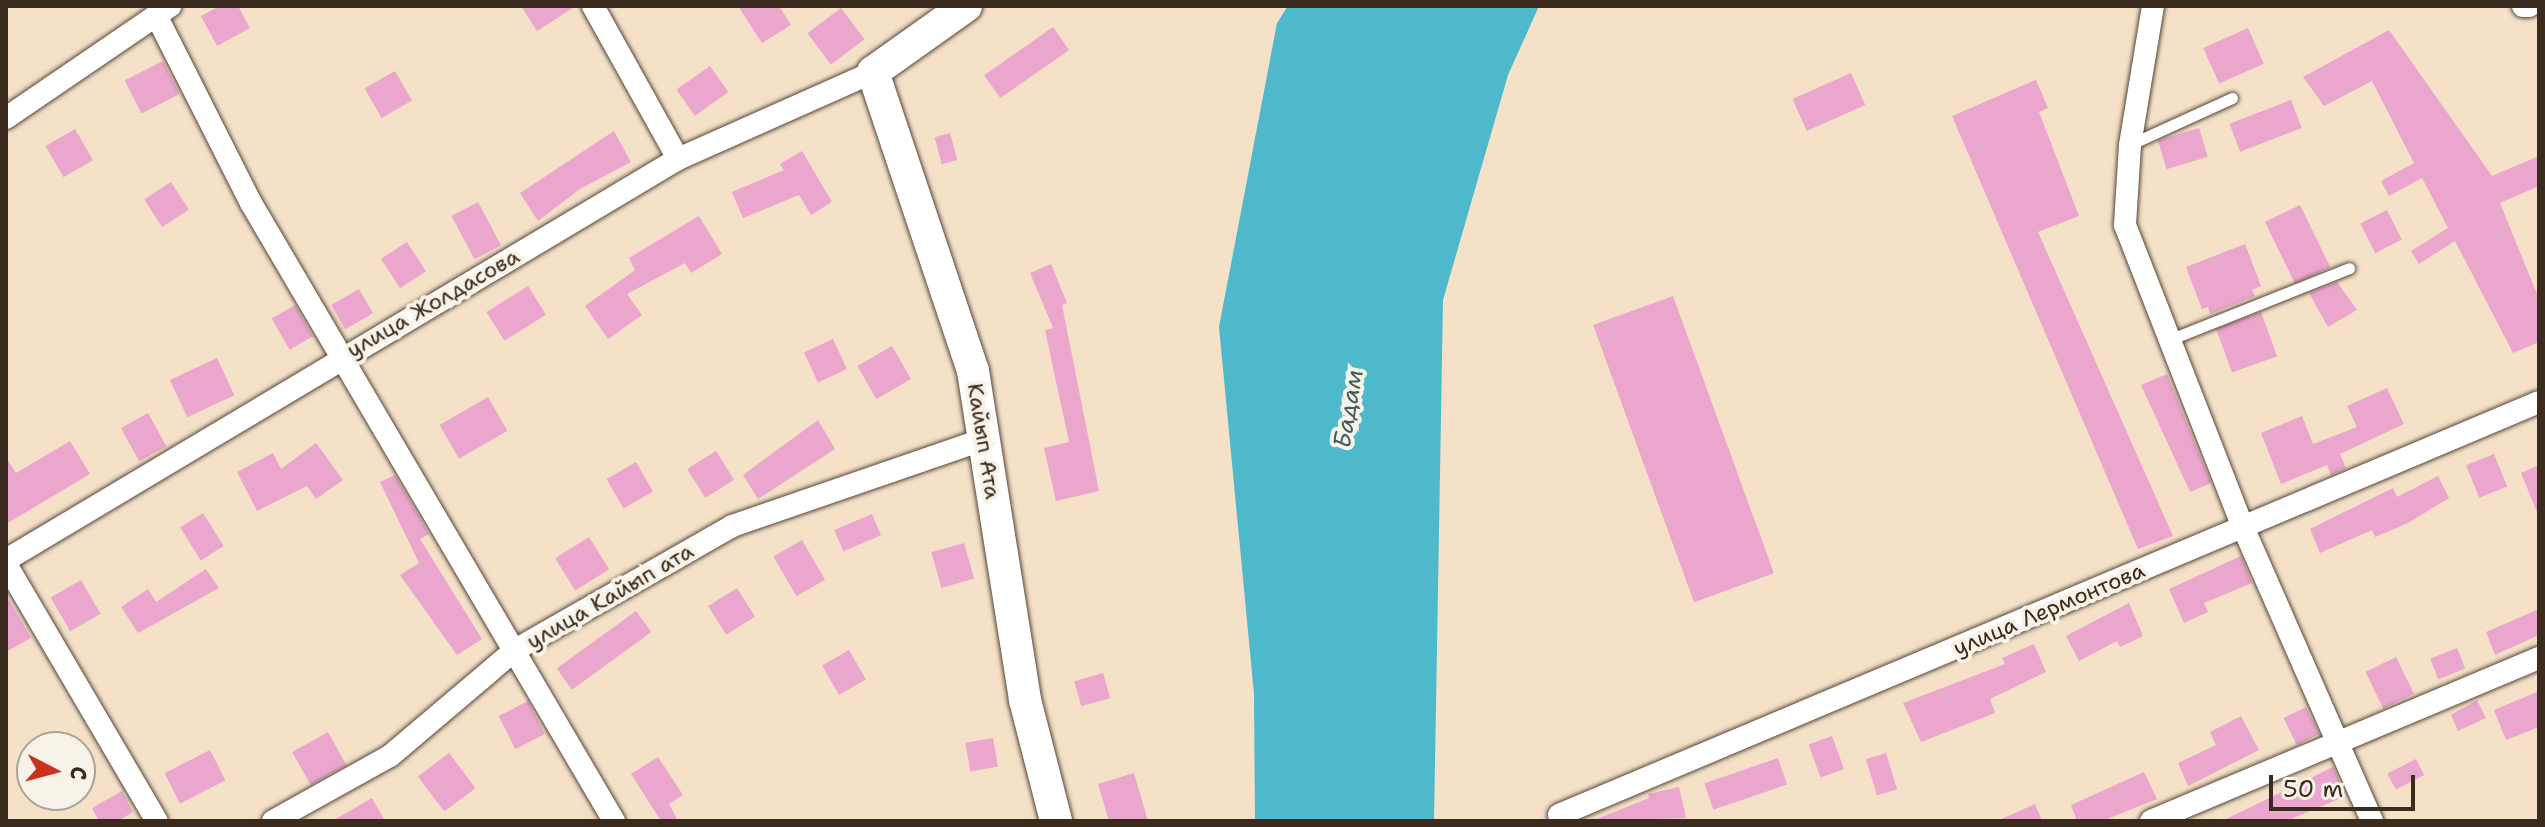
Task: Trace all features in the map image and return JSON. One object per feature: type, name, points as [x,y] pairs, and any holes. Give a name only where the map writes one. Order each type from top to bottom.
[{"type":"street","points":[[593,6],[678,159]]},
{"type":"street","points":[[873,72],[966,6]]},
{"type":"street","points":[[2153,6],[2130,145],[2125,225],[2166,341],[2243,527],[2372,821]]},
{"type":"street","points":[[6,118],[160,9],[251,203],[614,821]]},
{"type":"street","name":"улица Жолдасова","points":[[6,562],[343,356],[678,159],[873,72]]},
{"type":"street","name":"Кайып Ата","points":[[873,72],[973,371],[1025,700],[1052,820]]},
{"type":"street","name":"улица Лермонтова","points":[[1559,815],[2539,402]]},
{"type":"street","name":"улица Кайып ата","points":[[273,821],[390,756],[515,650],[732,526],[984,439]]},
{"type":"street","points":[[6,562],[157,821]]},
{"type":"street","points":[[2151,821],[2539,658]]},
{"type":"lane","points":[[2130,145],[2232,98]]},
{"type":"lane","points":[[2166,341],[2349,268]]},
{"type":"water","name":"Бадам","points":[[1288,6],[1539,6],[1508,75],[1443,300],[1434,821],[1255,821],[1254,694],[1219,327],[1277,23]]},
{"type":"building","points":[[220,6],[238,6],[250,28],[217,46],[201,16]]},
{"type":"building","points":[[521,6],[576,6],[537,31]]},
{"type":"building","points":[[738,6],[779,6],[791,25],[762,43]]},
{"type":"building","points":[[841,8],[864,39],[831,64],[807,33]]},
{"type":"building","points":[[1053,27],[1069,50],[1000,98],[984,75]]},
{"type":"building","points":[[2248,28],[2264,64],[2219,84],[2203,48]]},
{"type":"building","points":[[2389,30],[2492,176],[2539,156],[2539,186],[2500,203],[2539,299],[2539,342],[2513,353],[2455,241],[2419,264],[2411,251],[2448,228],[2422,178],[2389,196],[2381,181],[2414,163],[2372,81],[2324,106],[2303,77]]},
{"type":"building","points":[[163,61],[180,94],[141,113],[125,81]]},
{"type":"building","points":[[710,66],[728,92],[695,116],[676,90]]},
{"type":"building","points":[[395,71],[412,100],[382,118],[365,88]]},
{"type":"building","points":[[1851,73],[1865,105],[1807,131],[1793,99]]},
{"type":"building","points":[[2036,80],[2048,108],[2039,112],[2079,216],[2038,232],[2173,536],[2138,549],[1952,116]]},
{"type":"building","points":[[2291,100],[2302,128],[2240,152],[2229,124]]},
{"type":"building","points":[[2199,128],[2208,157],[2167,169],[2158,141]]},
{"type":"building","points":[[75,129],[93,160],[64,177],[46,146]]},
{"type":"building","points":[[614,131],[631,162],[580,189],[538,221],[520,193]]},
{"type":"building","points":[[950,133],[957,160],[942,164],[935,137]]},
{"type":"building","points":[[802,151],[832,202],[811,215],[799,195],[743,218],[732,192],[784,170],[780,164]]},
{"type":"building","points":[[171,182],[189,210],[162,227],[144,199]]},
{"type":"building","points":[[478,202],[501,245],[475,259],[452,216]]},
{"type":"building","points":[[2300,205],[2330,267],[2295,284],[2265,222]]},
{"type":"building","points":[[2387,210],[2402,239],[2375,253],[2360,224]]},
{"type":"building","points":[[699,216],[722,254],[691,273],[685,263],[627,294],[642,315],[608,339],[585,306],[635,270],[629,258]]},
{"type":"building","points":[[407,242],[426,271],[400,288],[381,259]]},
{"type":"building","points":[[2245,244],[2261,286],[2252,290],[2255,296],[2210,314],[2208,307],[2202,309],[2186,267]]},
{"type":"building","points":[[1051,264],[1067,303],[1062,305],[1099,491],[1056,501],[1044,448],[1069,442],[1045,330],[1053,328],[1030,273]]},
{"type":"building","points":[[2337,282],[2357,310],[2328,327],[2309,293]]},
{"type":"building","points":[[528,286],[546,315],[504,341],[486,312]]},
{"type":"building","points":[[359,289],[373,313],[345,329],[331,305]]},
{"type":"building","points":[[1673,296],[1774,573],[1694,602],[1593,325]]},
{"type":"building","points":[[295,305],[313,336],[290,350],[272,318]]},
{"type":"building","points":[[2261,312],[2277,356],[2232,373],[2216,328]]},
{"type":"building","points":[[833,339],[847,369],[818,382],[804,353]]},
{"type":"building","points":[[892,346],[911,379],[876,399],[857,366]]},
{"type":"building","points":[[217,358],[234,395],[187,417],[170,380]]},
{"type":"building","points":[[2167,374],[2211,483],[2190,492],[2141,385]]},
{"type":"building","points":[[2387,388],[2404,424],[2340,454],[2346,468],[2331,475],[2327,465],[2281,484],[2261,433],[2302,416],[2313,444],[2357,427],[2347,406]]},
{"type":"building","points":[[488,397],[507,431],[459,459],[440,425]]},
{"type":"building","points":[[148,413],[166,446],[139,461],[121,428]]},
{"type":"building","points":[[818,420],[835,449],[758,499],[743,475]]},
{"type":"building","points":[[70,441],[90,474],[6,524],[6,457],[16,473]]},
{"type":"building","points":[[316,443],[343,480],[316,499],[307,486],[257,511],[237,472],[273,453],[281,469]]},
{"type":"building","points":[[716,451],[734,480],[705,498],[687,469]]},
{"type":"building","points":[[2494,454],[2507,486],[2479,498],[2466,465]]},
{"type":"building","points":[[636,462],[653,491],[624,508],[607,479]]},
{"type":"building","points":[[2539,465],[2539,517],[2521,473]]},
{"type":"building","points":[[395,475],[429,534],[420,539],[482,639],[457,655],[400,575],[419,563],[380,482]]},
{"type":"building","points":[[2438,476],[2449,498],[2408,523],[2375,537],[2372,530],[2320,553],[2310,529],[2393,488],[2397,497]]},
{"type":"building","points":[[203,513],[224,546],[201,560],[180,527]]},
{"type":"building","points":[[872,514],[881,535],[843,551],[834,530]]},
{"type":"building","points":[[589,537],[609,569],[575,590],[555,558]]},
{"type":"building","points":[[802,540],[825,580],[796,596],[773,556]]},
{"type":"building","points":[[964,543],[974,579],[942,588],[931,552]]},
{"type":"building","points":[[2241,556],[2252,583],[2204,603],[2208,612],[2184,623],[2169,589]]},
{"type":"building","points":[[206,569],[219,588],[138,633],[121,607],[148,589],[156,602]]},
{"type":"building","points":[[81,580],[100,614],[70,631],[51,598]]},
{"type":"building","points":[[737,588],[755,617],[726,635],[708,606]]},
{"type":"building","points":[[6,595],[31,638],[6,652]]},
{"type":"building","points":[[2129,603],[2143,636],[2120,647],[2117,641],[2079,661],[2066,636]]},
{"type":"building","points":[[2539,609],[2539,635],[2495,655],[2486,632]]},
{"type":"building","points":[[636,611],[651,632],[572,690],[557,669]]},
{"type":"building","points":[[2034,644],[2046,672],[1990,699],[1995,713],[1921,742],[1903,703],[2005,664],[2002,658]]},
{"type":"building","points":[[2457,648],[2465,668],[2438,679],[2430,659]]},
{"type":"building","points":[[849,650],[866,679],[839,695],[822,666]]},
{"type":"building","points":[[2396,657],[2414,694],[2383,709],[2365,672]]},
{"type":"building","points":[[1103,673],[1110,698],[1081,706],[1074,681]]},
{"type":"building","points":[[2539,691],[2539,727],[2506,740],[2494,710]]},
{"type":"building","points":[[2477,700],[2486,718],[2458,731],[2451,715]]},
{"type":"building","points":[[528,701],[545,734],[515,749],[499,716]]},
{"type":"building","points":[[2306,707],[2319,734],[2297,745],[2284,718]]},
{"type":"building","points":[[2241,716],[2259,750],[2188,786],[2178,763],[2216,745],[2210,732]]},
{"type":"building","points":[[328,732],[346,765],[311,785],[292,752]]},
{"type":"building","points":[[1832,736],[1844,769],[1820,777],[1809,745]]},
{"type":"building","points":[[993,738],[998,767],[970,771],[965,743]]},
{"type":"building","points":[[210,750],[225,780],[180,803],[165,773]]},
{"type":"building","points":[[449,753],[475,788],[444,812],[418,776]]},
{"type":"building","points":[[1886,753],[1897,789],[1877,795],[1866,759]]},
{"type":"building","points":[[658,757],[683,795],[669,804],[678,821],[661,821],[631,774]]},
{"type":"building","points":[[1778,758],[1787,784],[1713,810],[1704,783]]},
{"type":"building","points":[[2416,759],[2424,775],[2396,790],[2387,774]]},
{"type":"building","points":[[2333,767],[2346,796],[2286,821],[2222,821]]},
{"type":"building","points":[[2144,772],[2157,799],[2102,821],[2077,821],[2071,805]]},
{"type":"building","points":[[1134,773],[1148,821],[1109,821],[1098,784]]},
{"type":"building","points":[[1679,787],[1686,818],[1592,821],[1649,798],[1648,794]]},
{"type":"building","points":[[122,791],[133,812],[118,821],[99,821],[94,811],[96,806]]},
{"type":"building","points":[[372,798],[385,821],[332,821]]},
{"type":"building","points":[[2035,804],[2042,821],[1997,821]]}]
